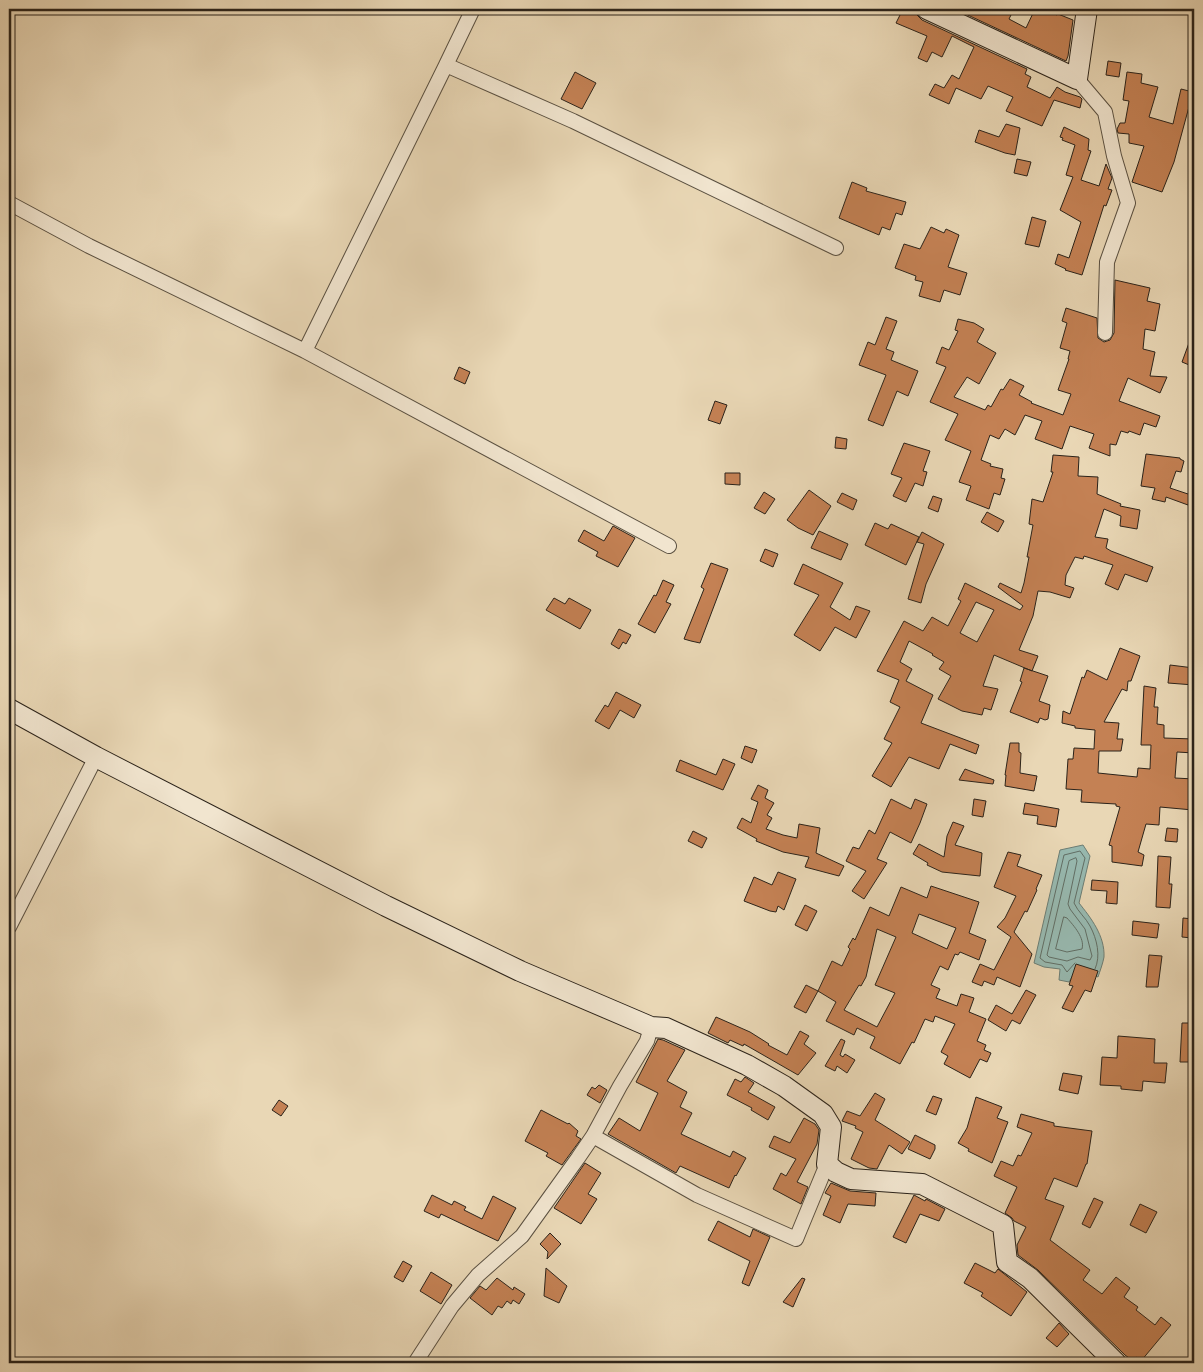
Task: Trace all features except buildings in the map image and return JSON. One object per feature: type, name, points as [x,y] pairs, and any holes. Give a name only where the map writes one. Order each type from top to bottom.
[{"type":"street","points":[[305,351],[473,9]]},
{"type":"street","points":[[927,9],[1077,79],[1104,112],[1114,156],[1128,202],[1107,262],[1105,333]]},
{"type":"street","points":[[1077,79],[1087,9]]},
{"type":"street","points":[[446,65],[572,121],[836,248]]},
{"type":"street","points":[[9,203],[89,246],[305,351],[669,546]]},
{"type":"street","points":[[9,708],[96,757],[386,906],[520,972],[651,1027],[666,1028],[747,1065],[784,1086],[823,1114],[831,1127],[827,1164],[796,1238],[697,1195],[593,1136]]},
{"type":"street","points":[[9,927],[96,757]]},
{"type":"street","points":[[415,1363],[452,1306],[478,1275],[522,1236],[593,1136],[647,1041],[651,1027]]},
{"type":"street","points":[[827,1164],[836,1172],[851,1179],[922,1184],[1003,1225],[1007,1262],[1030,1278],[1116,1363]]},
{"type":"water","points":[[1083,845],[1090,856],[1079,903],[1100,935],[1104,957],[1098,977],[1077,968],[1069,982],[1059,980],[1060,969],[1044,967],[1034,963],[1060,850]]}]
